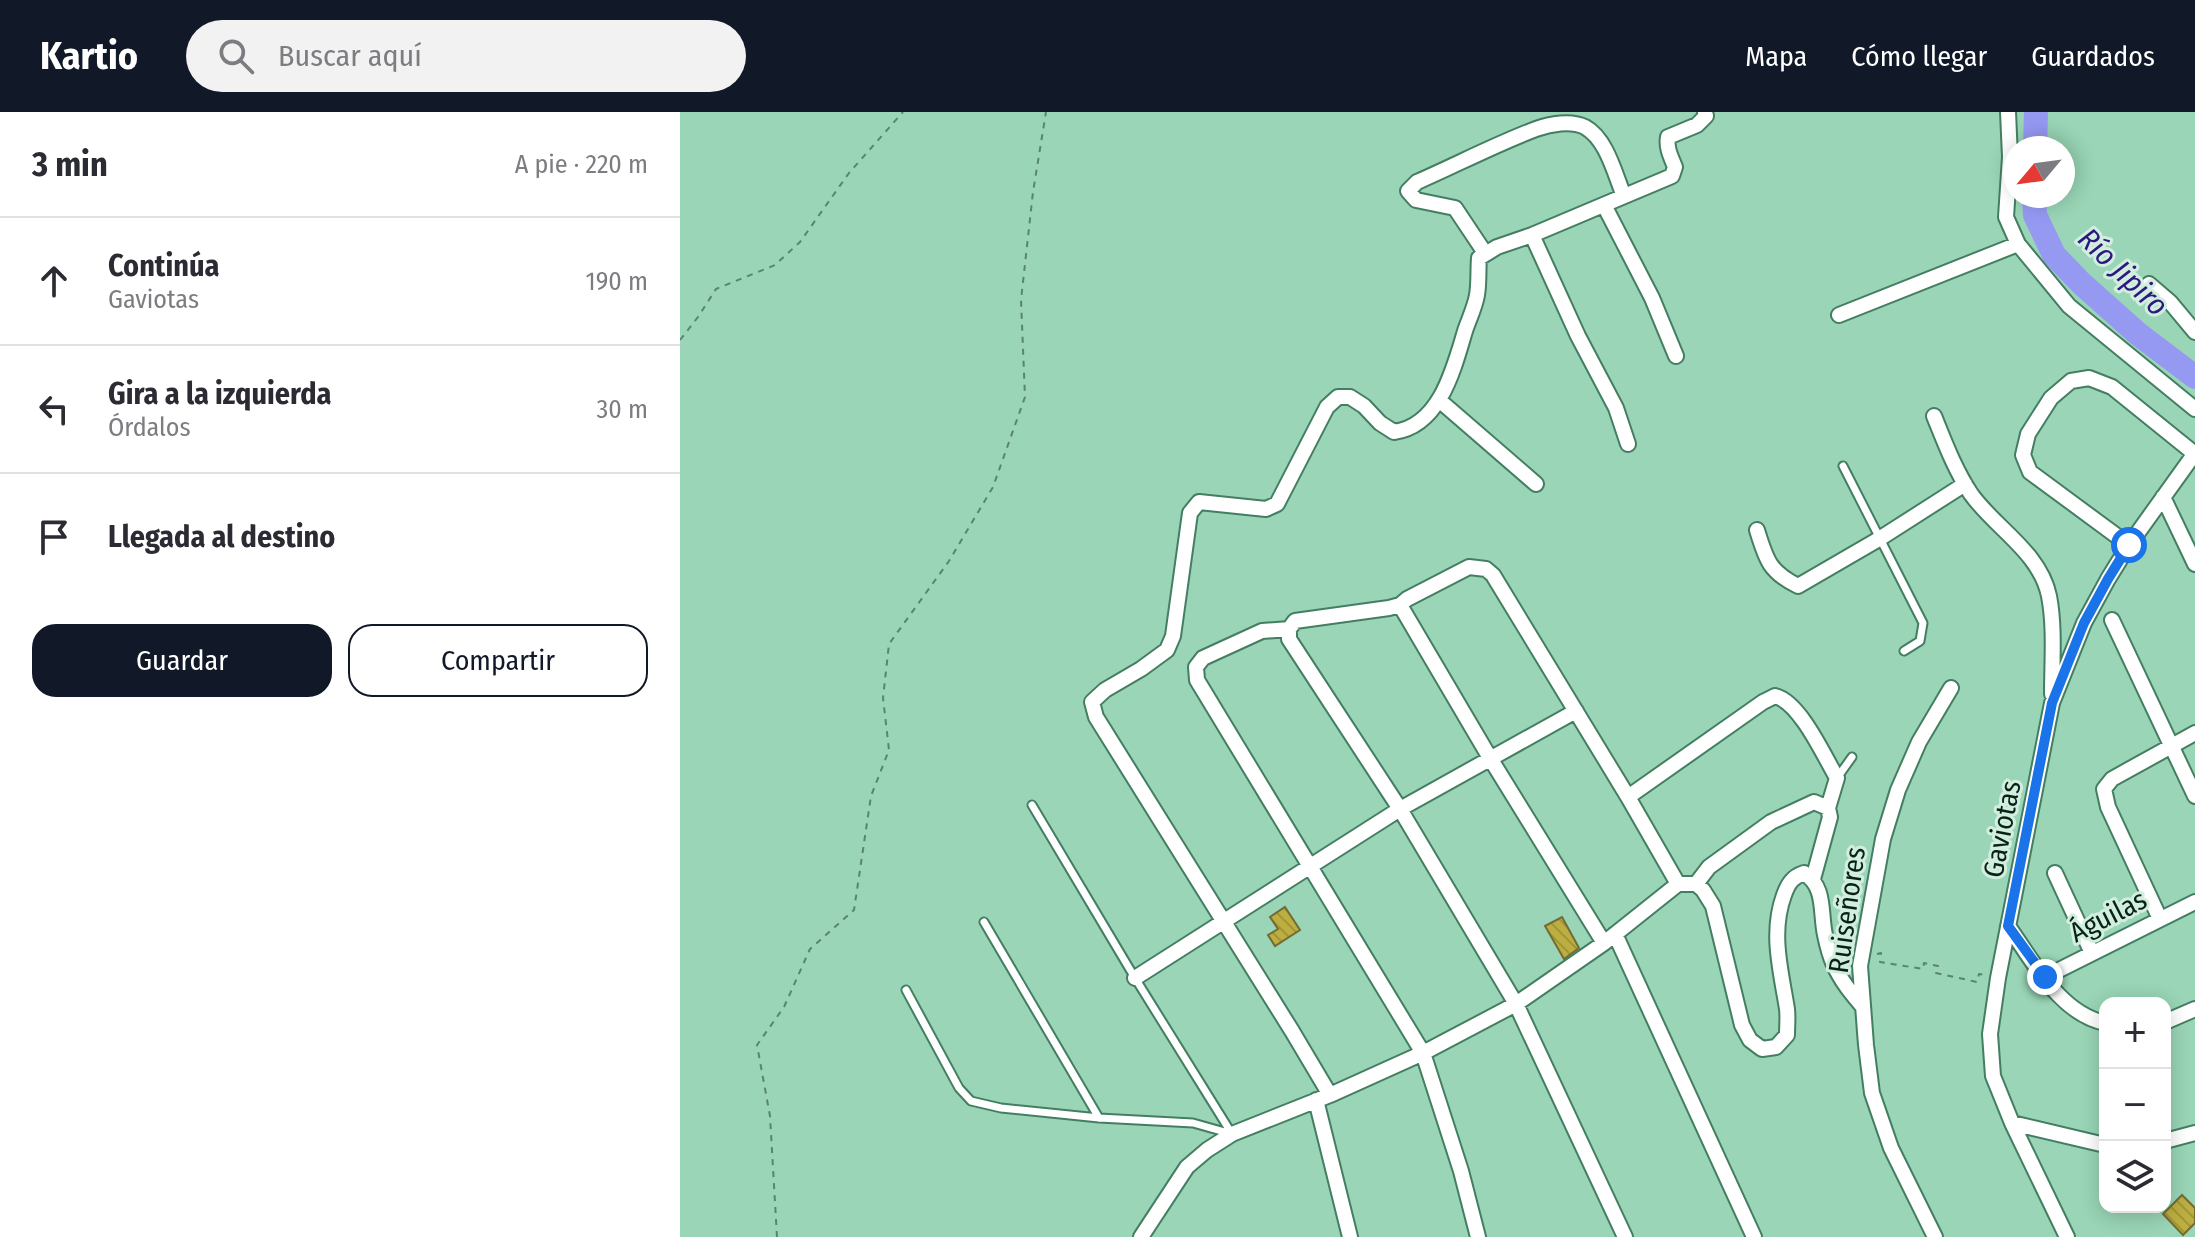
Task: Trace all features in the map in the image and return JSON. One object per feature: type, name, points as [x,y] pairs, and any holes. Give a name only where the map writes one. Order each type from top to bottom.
[{"type":"street","points":[[1350,1237],[1323,1098],[1292,1031],[1096,717],[1092,702],[1105,690],[1167,650],[1175,624],[1190,513],[1199,502],[1266,509],[1277,504],[1327,407],[1338,397],[1358,401],[1394,432],[1422,419],[1439,400],[1452,373],[1477,295],[1479,258],[1672,176],[1675,167],[1669,153],[1668,137],[1697,125],[1706,116],[1705,112]]},
{"type":"street","points":[[2008,112],[2010,157],[2006,217],[2018,244],[2069,306],[2195,409]]},
{"type":"street","points":[[1485,253],[1455,208],[1416,200],[1408,191],[1417,182],[1539,128],[1567,124],[1583,127],[1596,137],[1624,196]]},
{"type":"street","points":[[1604,205],[1652,298],[1676,356]]},
{"type":"street","points":[[1532,235],[1578,336],[1616,408],[1628,444]]},
{"type":"street","points":[[1839,315],[2018,244]]},
{"type":"street","points":[[2149,284],[2170,302],[2195,332]]},
{"type":"street","points":[[2129,545],[2030,472],[2023,455],[2028,434],[2051,398],[2071,381],[2089,378],[2112,387],[2195,454]]},
{"type":"street","points":[[1439,400],[1536,484]]},
{"type":"street","points":[[1934,416],[1965,484],[1995,523],[2025,549],[2049,594],[2052,703]]},
{"type":"street","name":"Gaviotas","points":[[2067,1237],[1993,1076],[1990,1034],[1998,978],[2052,703],[2084,623],[2108,579],[2195,454]]},
{"type":"street","points":[[1757,530],[1768,564],[1782,578],[1798,586],[1965,484]]},
{"type":"street","points":[[2163,497],[2195,564]]},
{"type":"street","points":[[1625,1237],[1516,1004],[1400,809],[1289,639],[1289,629],[1295,621],[1304,619],[1400,605],[1469,567],[1486,569],[1493,575],[1576,711],[1678,884]]},
{"type":"street","points":[[1400,605],[1490,758],[1610,939],[1754,1237]]},
{"type":"street","points":[[2112,620],[2195,796]]},
{"type":"street","points":[[1289,629],[1262,631],[1203,658],[1196,667],[1197,680],[1423,1053],[1461,1171],[1478,1237]]},
{"type":"street","name":"Ruiseñores","points":[[1935,1237],[1891,1148],[1872,1093],[1860,966],[1883,839],[1898,790],[1919,742],[1951,688]]},
{"type":"street","points":[[1628,797],[1763,702],[1775,696],[1786,699],[1798,712],[1837,778],[1813,879]]},
{"type":"street","points":[[1135,978],[1400,809],[1576,711]]},
{"type":"street","points":[[2160,919],[2108,807],[2104,789],[2112,779],[2195,733]]},
{"type":"street","points":[[1696,884],[1709,867],[1771,822],[1810,802],[1818,802],[1828,808]]},
{"type":"street","points":[[1141,1237],[1187,1167],[1207,1150],[1232,1134],[1423,1053],[1516,1004],[1610,939],[1678,884],[1696,884],[1713,906],[1742,1025],[1750,1040],[1762,1049],[1776,1047],[1787,1035],[1788,1012],[1776,936],[1779,907],[1794,876],[1804,873],[1813,879],[1820,894],[1825,935],[1833,964],[1844,985],[1863,1007]]},
{"type":"street","points":[[2055,873],[2092,953]]},
{"type":"street","name":"Águilas","points":[[2045,977],[2195,902]]},
{"type":"street","points":[[2008,926],[2062,999],[2099,1022]]},
{"type":"street","points":[[2171,1019],[2195,1009]]},
{"type":"street","points":[[2012,1123],[2099,1144]]},
{"type":"street","points":[[2171,1139],[2195,1133]]},
{"type":"lane","points":[[1843,466],[1923,623],[1920,641],[1904,651]]},
{"type":"lane","points":[[1837,778],[1852,757]]},
{"type":"lane","points":[[1032,805],[1232,1134]]},
{"type":"lane","points":[[984,922],[1099,1118]]},
{"type":"lane","points":[[906,990],[959,1088],[971,1101],[1001,1108],[1099,1118],[1193,1123],[1232,1134]]},
{"type":"path","points":[[680,340],[716,289],[775,265],[800,242],[849,173],[903,112]]},
{"type":"path","points":[[777,1237],[770,1116],[757,1045],[784,1007],[810,949],[854,910],[871,796],[889,750],[883,698],[889,644],[949,561],[993,487],[1025,397],[1021,300],[1046,112]]},
{"type":"path","points":[[1862,956],[1877,960],[1877,953],[1881,953],[1880,962],[1923,969],[1924,963],[1938,966],[1936,973],[1977,982],[1979,974],[1998,978]]},
{"type":"building","points":[[1285,907],[1300,930],[1275,946],[1268,935],[1278,929],[1270,917]]},
{"type":"building","points":[[1562,917],[1579,948],[1564,959],[1545,926]]},
{"type":"building","points":[[2182,1195],[2195,1208],[2195,1223],[2183,1235],[2163,1214],[2171,1213],[2171,1206]]},
{"type":"waterway","name":"Río Jipiro","points":[[2035,136],[2036,112]]},
{"type":"waterway","name":"Río Jipiro","points":[[2035,208],[2054,255],[2137,333],[2195,377]]},
{"type":"route","points":[[2045,977],[2008,926],[2052,703],[2084,623],[2129,545]]}]
